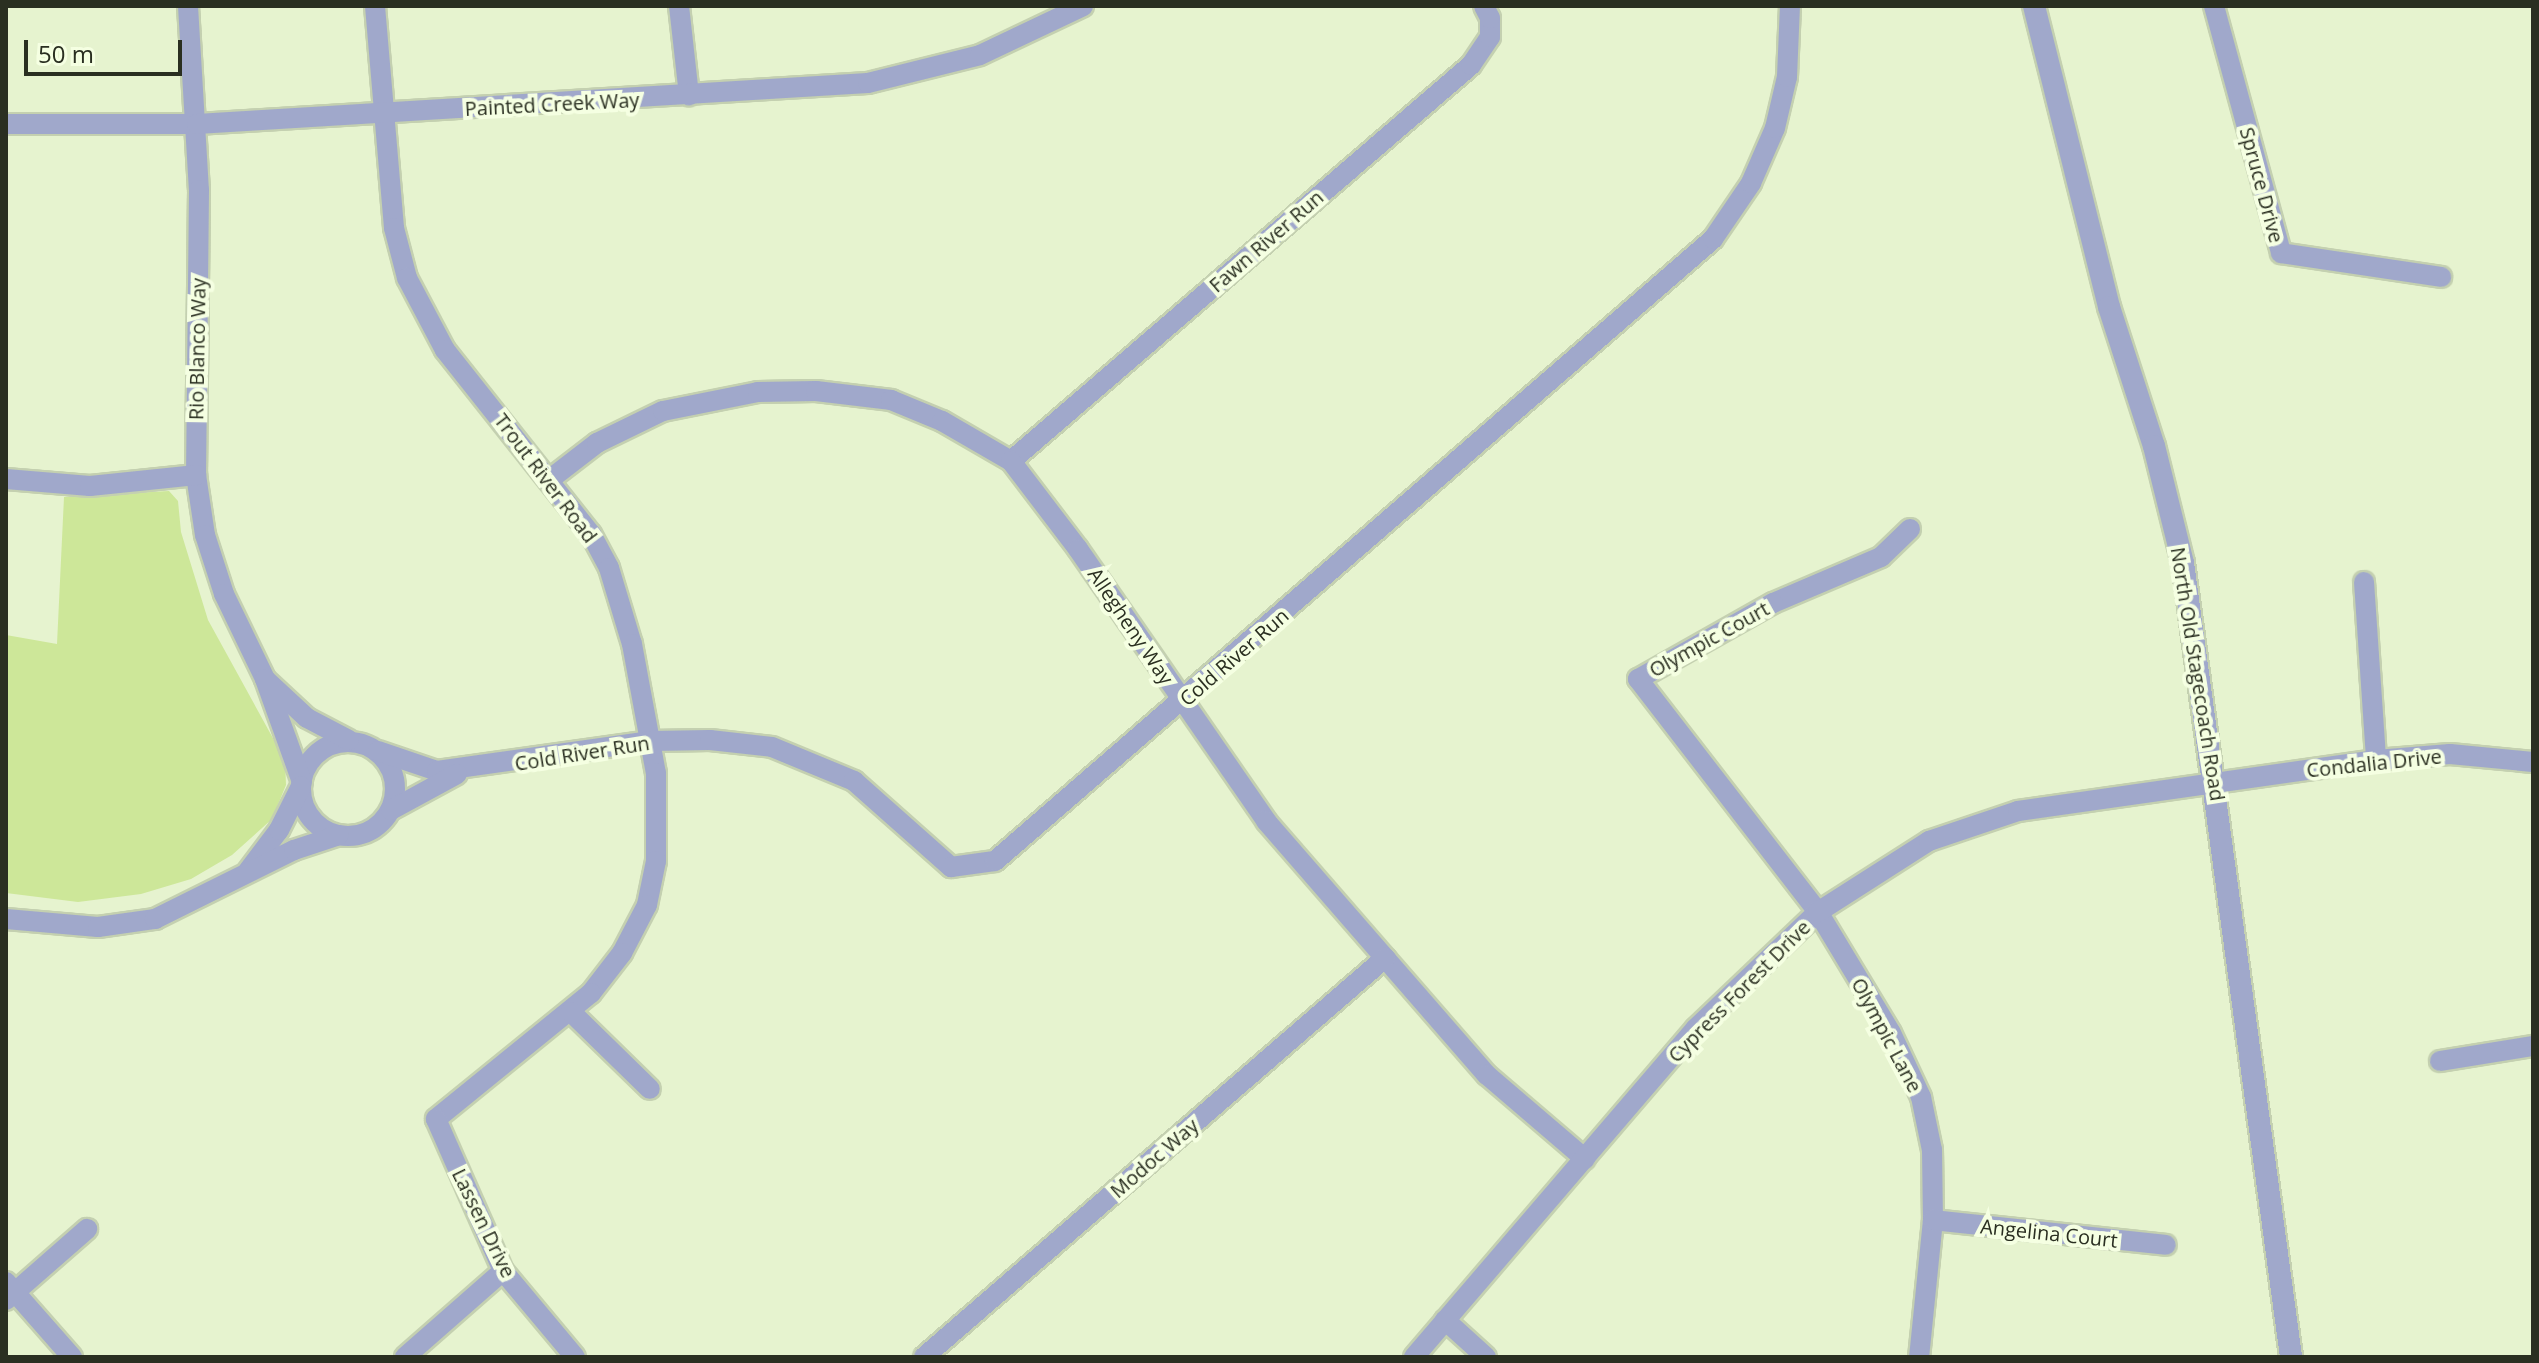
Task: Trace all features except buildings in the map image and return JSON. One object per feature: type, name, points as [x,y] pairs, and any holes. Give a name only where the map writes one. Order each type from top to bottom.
[{"type":"street","name":"Rio Blanco Way","points":[[188,6],[197,124],[196,475],[205,535],[224,594],[265,679],[301,784]]},
{"type":"street","name":"Trout River Road","points":[[375,6],[394,228],[407,278],[445,350],[591,534],[620,594],[651,741],[659,830],[647,905],[622,953],[571,1012],[436,1119]]},
{"type":"street","points":[[679,6],[689,95]]},
{"type":"street","name":"Fawn River Run","points":[[1011,461],[1480,55],[1491,27],[1484,6]]},
{"type":"street","name":"Cold River Run","points":[[378,751],[417,768],[464,771],[651,741],[740,743],[812,760],[854,781],[888,807],[951,867],[995,861],[1183,702],[1713,239],[1751,183],[1775,128],[1787,77],[1790,6]]},
{"type":"street","name":"North Old Stagecoach Road","points":[[2034,6],[2109,307],[2154,446],[2183,563],[2216,783],[2291,1357]]},
{"type":"street","name":"Spruce Drive","points":[[2214,6],[2281,253],[2441,277]]},
{"type":"street","name":"Painted Creek Way","points":[[6,124],[197,124],[868,83],[980,55],[1076,8]]},
{"type":"street","name":"Allegheny Way","points":[[549,480],[597,443],[663,411],[758,392],[816,391],[891,400],[942,421],[1011,461],[1266,821],[1487,1075],[1585,1159]]},
{"type":"street","points":[[6,479],[90,486],[196,475]]},
{"type":"street","name":"Olympic Court","points":[[1818,912],[1638,679],[1773,603],[1881,557],[1910,529]]},
{"type":"street","points":[[2364,582],[2376,760]]},
{"type":"street","name":"Rio Blanco Way","points":[[265,679],[307,718],[353,742]]},
{"type":"street","points":[[6,919],[98,927],[155,919],[248,872],[339,835],[365,833],[391,810],[395,776],[378,751],[353,742],[322,749],[307,765],[279,830],[248,872]]},
{"type":"street","name":"Condalia Drive","points":[[2216,783],[2376,760],[2450,754],[2533,762]]},
{"type":"street","name":"Cold River Run","points":[[391,810],[464,771]]},
{"type":"street","name":"Cypress Forest Drive","points":[[1414,1357],[1696,1028],[1818,912],[1929,841],[2018,811],[2216,783]]},
{"type":"street","points":[[301,784],[311,818],[339,835]]},
{"type":"street","name":"Olympic Lane","points":[[1818,912],[1891,1033],[1921,1097],[1932,1150],[1933,1220],[1919,1357]]},
{"type":"street","name":"Modoc Way","points":[[924,1357],[1385,958]]},
{"type":"street","points":[[571,1012],[650,1089]]},
{"type":"street","points":[[2440,1061],[2533,1046]]},
{"type":"street","name":"Lassen Drive","points":[[436,1119],[503,1271],[575,1357]]},
{"type":"street","name":"Angelina Court","points":[[1933,1220],[2166,1245]]},
{"type":"street","points":[[72,1357],[10,1291],[87,1229]]},
{"type":"street","points":[[405,1357],[503,1271]]},
{"type":"street","points":[[1445,1320],[1486,1357]]},
{"type":"green space","points":[[169,491],[178,501],[181,532],[208,620],[285,760],[286,785],[272,819],[232,855],[191,879],[141,894],[78,902],[6,893],[6,635],[57,644],[64,497]]}]
